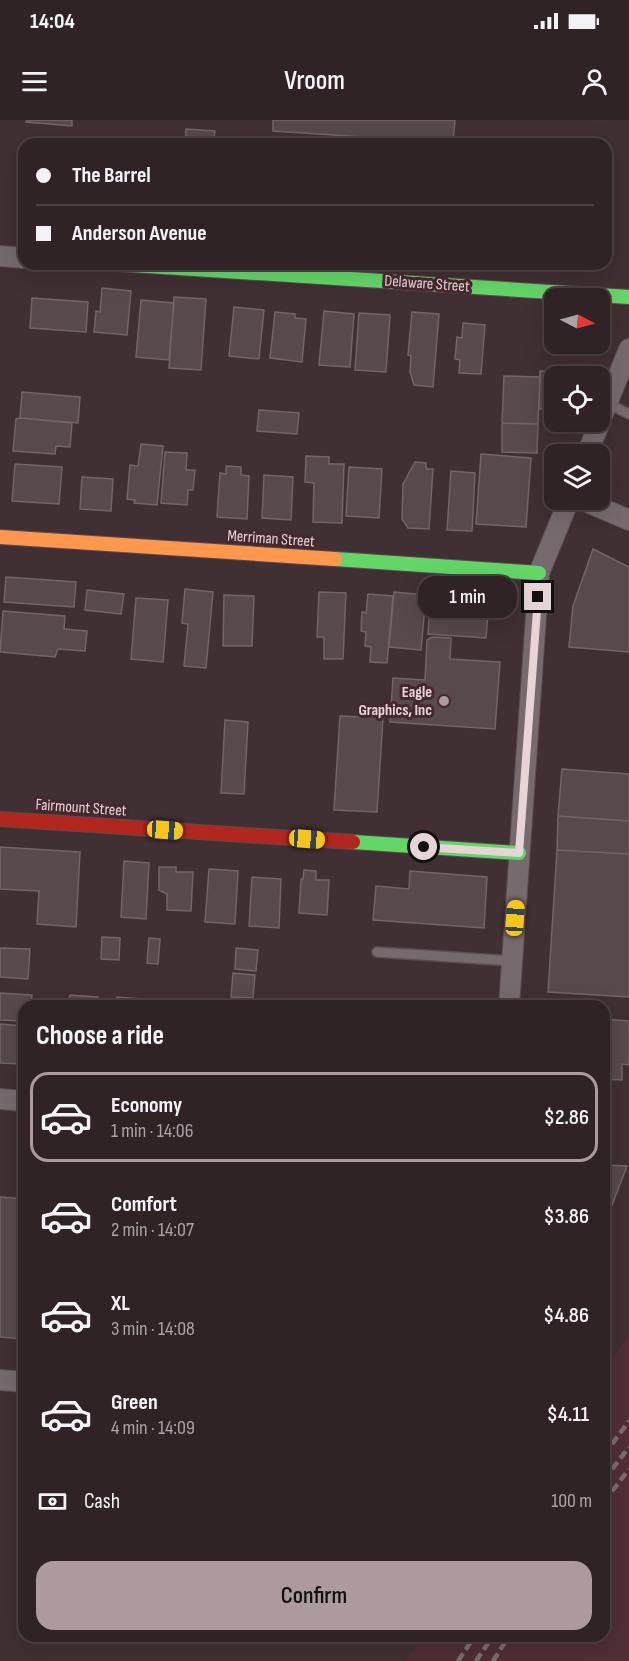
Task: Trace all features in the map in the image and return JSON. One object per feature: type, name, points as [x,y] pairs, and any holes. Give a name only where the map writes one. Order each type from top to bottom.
[{"type":"street","points":[[0,256],[18,258]]},
{"type":"street","name":"Delaware Street","points":[[210,270],[629,297]]},
{"type":"street","points":[[610,395],[629,349]]},
{"type":"street","points":[[509,1000],[539,573],[565,510]]},
{"type":"street","points":[[606,510],[629,520]]},
{"type":"street","name":"Merriman Street","points":[[0,537],[539,573]]},
{"type":"street","name":"Fairmount Street","points":[[0,819],[519,853]]},
{"type":"street","points":[[0,1099],[18,1100]]},
{"type":"street","points":[[0,1380],[18,1382]]},
{"type":"lane","points":[[610,415],[629,414]]},
{"type":"lane","points":[[376,952],[512,961]]},
{"type":"shaded area","points":[[629,1335],[629,1661],[405,1661],[418,1642],[610,1642],[610,1363]]},
{"type":"building","points":[[27,120],[72,120],[72,126],[26,122]]},
{"type":"building","points":[[273,120],[455,120],[453,138],[378,138],[273,131]]},
{"type":"building","points":[[186,129],[215,131],[214,138],[185,138]]},
{"type":"building","points":[[102,288],[131,291],[127,335],[94,332],[96,311],[100,312]]},
{"type":"building","points":[[174,297],[206,299],[201,370],[169,368]]},
{"type":"building","points":[[32,298],[88,302],[86,332],[30,328]]},
{"type":"building","points":[[141,300],[174,303],[169,360],[136,357]]},
{"type":"building","points":[[234,307],[264,310],[259,359],[229,356]]},
{"type":"building","points":[[324,311],[354,314],[350,367],[319,365]]},
{"type":"building","points":[[275,312],[295,314],[295,318],[306,319],[302,362],[270,358]]},
{"type":"building","points":[[412,312],[439,314],[433,387],[414,385],[410,372],[411,356],[408,355]]},
{"type":"building","points":[[359,313],[390,315],[386,372],[355,370]]},
{"type":"building","points":[[463,323],[485,325],[481,374],[459,373],[460,360],[455,359],[457,337],[462,338]]},
{"type":"building","points":[[540,371],[544,371],[544,409],[539,409]]},
{"type":"building","points":[[504,376],[540,377],[538,424],[502,423]]},
{"type":"building","points":[[22,392],[80,397],[78,423],[20,418]]},
{"type":"building","points":[[259,410],[299,413],[297,434],[257,431]]},
{"type":"building","points":[[16,419],[72,423],[70,447],[56,446],[55,454],[13,451]]},
{"type":"building","points":[[502,423],[538,424],[537,453],[502,452]]},
{"type":"building","points":[[141,444],[163,446],[157,505],[134,503],[135,500],[127,499],[130,465],[138,466]]},
{"type":"building","points":[[165,452],[187,453],[186,470],[195,470],[193,490],[188,490],[187,505],[161,503]]},
{"type":"building","points":[[481,454],[531,458],[526,527],[476,524]]},
{"type":"building","points":[[306,456],[329,457],[329,464],[344,464],[342,523],[313,522],[314,483],[305,482]]},
{"type":"building","points":[[415,462],[426,463],[426,469],[433,469],[429,529],[408,528],[402,519],[403,484]]},
{"type":"building","points":[[15,464],[62,467],[59,504],[12,501]]},
{"type":"building","points":[[226,466],[241,467],[241,475],[249,476],[247,519],[217,517],[220,473],[226,474]]},
{"type":"building","points":[[349,467],[382,469],[379,518],[346,516]]},
{"type":"building","points":[[451,471],[475,473],[472,531],[447,530]]},
{"type":"building","points":[[264,475],[293,477],[291,520],[262,518]]},
{"type":"building","points":[[82,477],[113,479],[111,511],[80,509]]},
{"type":"building","points":[[593,549],[629,567],[629,652],[569,647],[573,606]]},
{"type":"building","points":[[6,577],[76,582],[74,607],[4,602]]},
{"type":"building","points":[[185,589],[213,592],[206,668],[184,666],[188,624],[182,623]]},
{"type":"building","points":[[87,590],[124,594],[121,614],[85,610]]},
{"type":"building","points":[[319,592],[346,593],[343,659],[324,659],[324,637],[317,637]]},
{"type":"building","points":[[394,592],[426,595],[421,650],[389,647]]},
{"type":"building","points":[[368,594],[393,596],[387,663],[370,662],[371,647],[365,646],[366,632],[361,631],[362,612],[366,613]]},
{"type":"building","points":[[224,595],[254,596],[252,646],[223,646]]},
{"type":"building","points":[[136,598],[168,600],[163,662],[131,659]]},
{"type":"building","points":[[460,605],[476,606],[476,613],[488,614],[486,638],[428,634],[430,607],[459,609]]},
{"type":"building","points":[[3,611],[65,616],[64,629],[87,631],[85,651],[58,649],[55,657],[0,652]]},
{"type":"building","name":"Eagle Graphics, Inc","points":[[432,637],[451,638],[450,659],[500,662],[495,729],[390,722],[393,678],[425,680],[427,640]]},
{"type":"building","name":"Eagle Graphics, Inc","points":[[340,716],[383,718],[377,812],[334,810]]},
{"type":"building","points":[[225,720],[248,722],[244,794],[221,793]]},
{"type":"building","points":[[562,769],[629,774],[629,821],[558,816]]},
{"type":"building","points":[[558,816],[629,821],[629,854],[557,850]]},
{"type":"building","points":[[0,847],[80,852],[76,927],[37,924],[39,891],[0,889]]},
{"type":"building","points":[[557,850],[629,854],[629,997],[548,992]]},
{"type":"building","points":[[124,861],[149,863],[146,919],[121,917]]},
{"type":"building","points":[[159,867],[176,867],[176,872],[193,872],[191,911],[167,910],[167,894],[159,890]]},
{"type":"building","points":[[209,869],[238,871],[235,924],[205,922]]},
{"type":"building","points":[[304,870],[316,871],[316,880],[329,880],[327,915],[299,913],[301,879],[303,879]]},
{"type":"building","points":[[410,871],[487,877],[484,928],[373,920],[376,886],[409,889]]},
{"type":"building","points":[[252,877],[281,879],[279,928],[249,926]]},
{"type":"building","points":[[102,937],[120,938],[119,960],[101,959]]},
{"type":"building","points":[[149,938],[160,939],[158,964],[147,963]]},
{"type":"building","points":[[0,948],[30,949],[28,979],[0,977]]},
{"type":"building","points":[[236,948],[258,950],[256,971],[235,969]]},
{"type":"building","points":[[233,973],[255,975],[253,998],[231,997]]},
{"type":"building","points":[[0,993],[32,995],[32,1000],[18,1000],[18,1021],[0,1020]]},
{"type":"building","points":[[70,995],[98,997],[98,1000],[70,1000]]},
{"type":"building","points":[[117,997],[142,999],[142,1000],[117,1000]]},
{"type":"building","points":[[610,1019],[629,1021],[629,1065],[622,1064],[622,1080],[610,1079]]},
{"type":"building","points":[[0,1024],[18,1026],[18,1064],[0,1063]]},
{"type":"building","points":[[610,1165],[627,1166],[610,1210]]},
{"type":"building","points":[[0,1197],[18,1198],[18,1338],[0,1337]]},
{"type":"railway","points":[[610,1447],[629,1421]]},
{"type":"railway","points":[[610,1472],[629,1447]]},
{"type":"railway","points":[[610,1494],[629,1469]]},
{"type":"railway","points":[[458,1661],[471,1642]]},
{"type":"railway","points":[[476,1661],[489,1642]]},
{"type":"railway","points":[[493,1661],[505,1642]]},
{"type":"traffic: fast","points":[[210,270],[629,297]]},
{"type":"traffic: fast","points":[[335,559],[539,573]]},
{"type":"traffic: fast","points":[[353,842],[519,853]]},
{"type":"traffic: slow","points":[[0,537],[335,559]]},
{"type":"traffic: jam","points":[[0,819],[353,842]]},
{"type":"place","name":"Eagle Graphics, Inc","points":[[444,701]]},
{"type":"route","points":[[424,847],[519,853],[538,597]]}]
